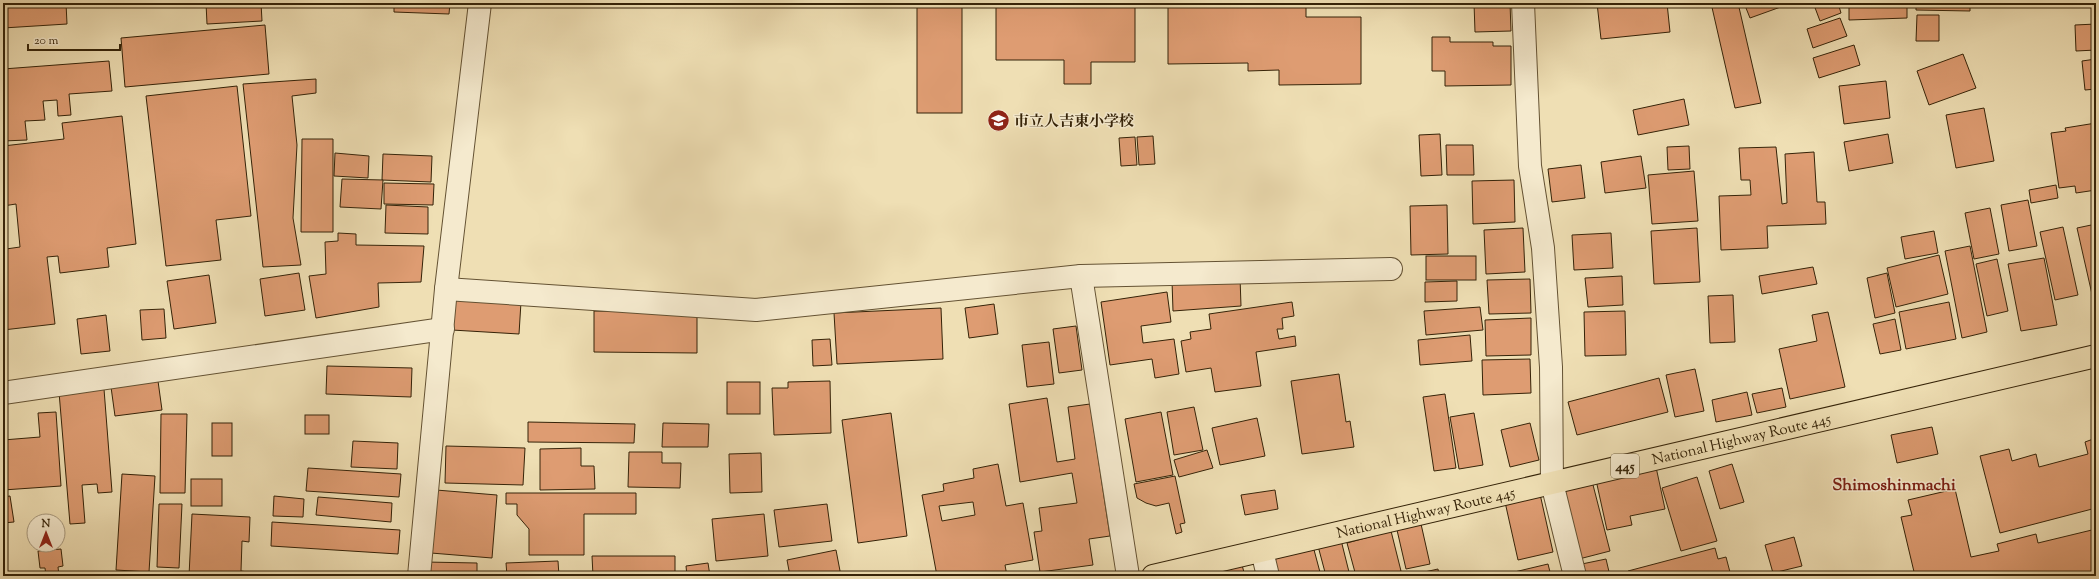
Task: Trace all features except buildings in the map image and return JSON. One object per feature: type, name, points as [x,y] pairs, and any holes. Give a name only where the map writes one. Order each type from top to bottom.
[{"type":"highway","name":"National Highway Route 445","points":[[1153,576],[2096,356]]},
{"type":"street","points":[[419,576],[446,289],[480,3]]},
{"type":"street","points":[[1523,3],[1530,166],[1543,248],[1551,367],[1552,483],[1575,576]]},
{"type":"street","points":[[446,289],[756,310],[1081,276],[1391,269]]},
{"type":"street","points":[[1081,276],[1128,576]]},
{"type":"street","points":[[3,393],[443,329]]},
{"type":"street","points":[[1262,551],[1268,576]]},
{"type":"place","name":"市立人吉東小学校","points":[[998,121]]},
{"type":"district","name":"Shimoshinmachi","points":[[1894,484]]}]
